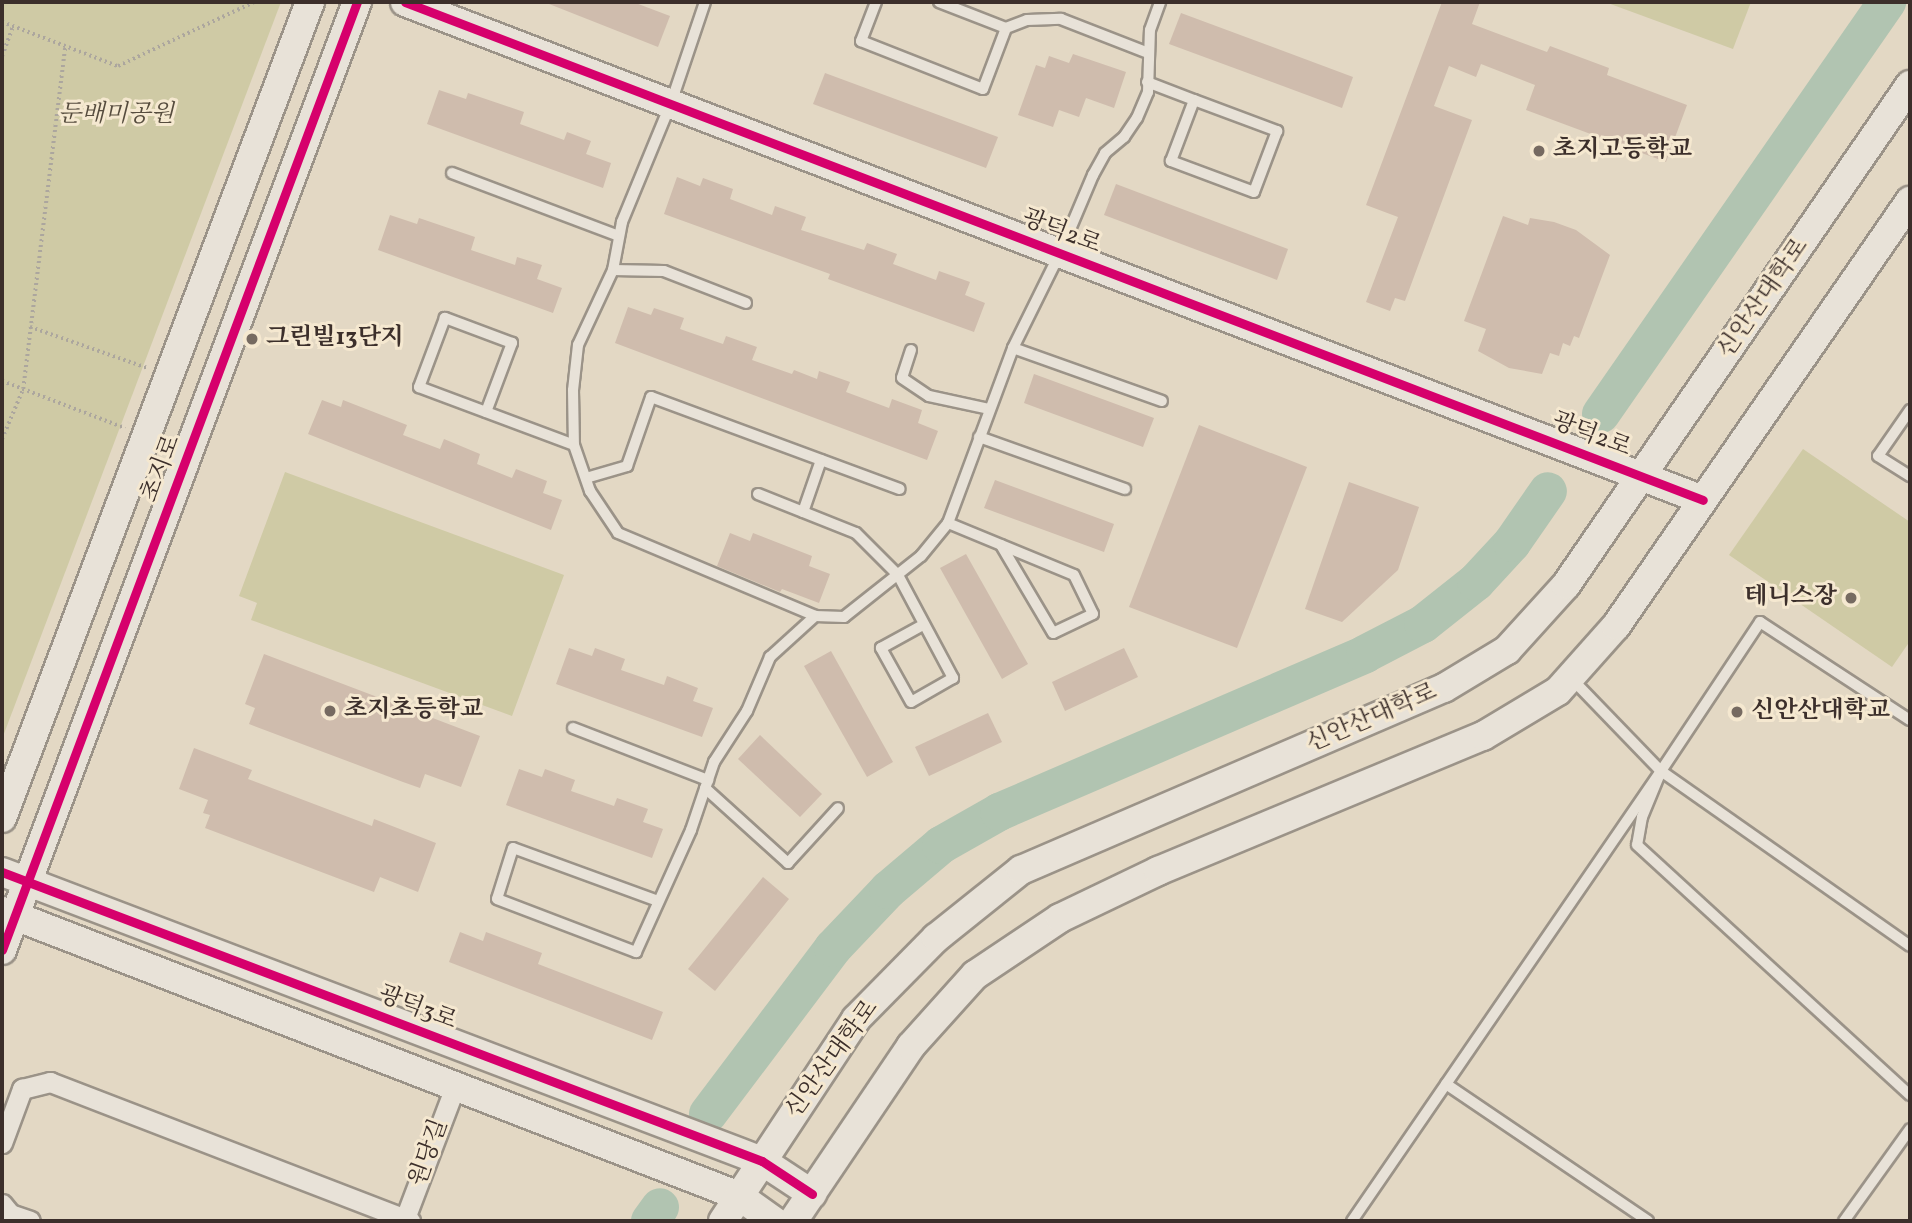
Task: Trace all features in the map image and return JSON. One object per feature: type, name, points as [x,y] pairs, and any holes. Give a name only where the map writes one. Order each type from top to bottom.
[{"type":"street","name":"초지로","points":[[2,818],[310,2]]},
{"type":"street","name":"초지로","points":[[2,950],[8,914],[28,882],[358,2]]},
{"type":"street","name":"광덕2로","points":[[405,2],[1703,499]]},
{"type":"street","name":"신안산대학로","points":[[723,1221],[856,1019],[936,938],[1021,870],[1444,688],[1507,650],[1566,585],[1910,85]]},
{"type":"street","points":[[793,1221],[911,1045],[975,975],[985,968],[1060,918],[1158,871],[1483,736],[1558,691],[1616,626],[1910,201]]},
{"type":"street","name":"광덕3로","points":[[2,872],[762,1161],[812,1194]]},
{"type":"street","points":[[8,914],[456,1084],[739,1196],[775,1221]]},
{"type":"street","points":[[2,1143],[22,1089],[50,1082],[406,1221]]},
{"type":"street","name":"원당길","points":[[406,1221],[456,1084]]},
{"type":"street","points":[[2,1204],[10,1214],[30,1221]]},
{"type":"lane","points":[[705,2],[671,103],[622,222],[613,270],[578,345],[573,390],[574,444],[586,478],[618,533],[815,616],[844,617],[921,556],[948,523],[1013,348],[1105,153],[1124,137],[1137,118],[1148,92],[1150,30],[1160,2]]},
{"type":"lane","points":[[876,2],[861,41],[983,89],[1006,28]]},
{"type":"lane","points":[[939,2],[1006,28],[1027,20],[1061,19],[1148,53]]},
{"type":"lane","points":[[1147,82],[1277,131],[1254,192],[1171,161],[1194,100]]},
{"type":"lane","points":[[452,173],[620,236]]},
{"type":"lane","points":[[613,270],[664,271],[746,303]]},
{"type":"lane","points":[[486,412],[512,343],[445,318],[419,387],[486,412],[574,444]]},
{"type":"lane","points":[[1013,348],[1163,401]]},
{"type":"lane","points":[[911,350],[902,378],[929,396],[989,409]]},
{"type":"lane","points":[[586,478],[627,466],[651,397],[900,489]]},
{"type":"lane","points":[[1910,410],[1878,456],[1910,476]]},
{"type":"lane","points":[[979,437],[1125,489]]},
{"type":"lane","points":[[803,512],[821,460]]},
{"type":"lane","points":[[758,494],[856,533],[898,575],[953,678],[911,702],[881,648],[923,625]]},
{"type":"lane","points":[[948,523],[1074,575],[1093,614],[1053,633],[1001,545]]},
{"type":"lane","points":[[658,901],[513,848],[496,898],[636,952],[691,831],[714,762],[747,711],[770,657],[815,616]]},
{"type":"lane","points":[[1352,1221],[1760,622],[1910,720]]},
{"type":"lane","points":[[1570,677],[1661,771],[1910,946]]},
{"type":"lane","points":[[573,729],[706,784],[788,863],[838,808]]},
{"type":"lane","points":[[1661,771],[1642,817],[1637,845],[1910,1095]]},
{"type":"lane","points":[[1446,1084],[1648,1221]]},
{"type":"lane","points":[[1844,1221],[1910,1129]]},
{"type":"path","points":[[2,22],[118,66],[254,2]]},
{"type":"path","points":[[2,56],[13,26]]},
{"type":"path","points":[[2,439],[23,389],[65,46]]},
{"type":"path","points":[[30,327],[169,376]]},
{"type":"path","points":[[2,382],[146,436]]},
{"type":"green space","name":"둔배미공원","points":[[2,2],[281,2],[2,739]]},
{"type":"green space","points":[[1605,2],[1751,2],[1733,49]]},
{"type":"green space","name":"테니스장","points":[[1803,449],[1910,522],[1910,641],[1892,667],[1729,555]]},
{"type":"green space","points":[[285,472],[564,575],[512,716],[251,620],[257,603],[239,596]]},
{"type":"building","points":[[544,2],[633,2],[670,16],[658,47]]},
{"type":"building","name":"초지고등학교","points":[[1442,2],[1480,2],[1472,24],[1547,52],[1550,46],[1609,68],[1607,75],[1687,105],[1666,162],[1526,110],[1535,85],[1481,64],[1476,77],[1449,66],[1434,106],[1472,120],[1405,301],[1395,298],[1390,311],[1366,302],[1398,217],[1366,205]]},
{"type":"building","points":[[1181,13],[1353,77],[1342,108],[1169,44]]},
{"type":"building","points":[[1073,54],[1126,72],[1114,108],[1086,98],[1079,117],[1059,110],[1053,127],[1018,115],[1036,65],[1045,68],[1049,56],[1069,63]]},
{"type":"building","points":[[825,73],[998,137],[986,168],[813,104]]},
{"type":"building","points":[[439,90],[466,99],[468,93],[524,112],[520,124],[564,140],[567,132],[591,141],[586,154],[611,163],[603,188],[427,124]]},
{"type":"building","points":[[677,177],[700,186],[703,178],[733,189],[730,199],[772,215],[775,206],[806,217],[801,230],[864,250],[867,243],[897,254],[893,264],[936,280],[939,271],[970,282],[965,295],[985,303],[974,332],[828,279],[830,274],[664,214]]},
{"type":"building","points":[[1116,184],[1288,249],[1277,280],[1104,215]]},
{"type":"building","points":[[390,215],[417,224],[419,218],[475,237],[471,250],[515,265],[517,257],[542,265],[537,279],[562,288],[553,313],[378,250]]},
{"type":"building","name":"초지고등학교","points":[[1503,216],[1528,225],[1530,218],[1554,222],[1576,230],[1610,255],[1579,338],[1574,336],[1570,346],[1563,343],[1559,356],[1550,353],[1542,374],[1509,368],[1478,351],[1486,329],[1464,321]]},
{"type":"building","points":[[628,307],[651,315],[654,308],[684,318],[680,329],[723,344],[726,336],[757,347],[752,360],[792,374],[794,370],[817,379],[819,371],[850,382],[846,392],[889,408],[892,399],[922,410],[918,423],[938,431],[927,460],[615,343]]},
{"type":"building","points":[[1034,374],[1154,418],[1143,447],[1024,403]]},
{"type":"building","points":[[322,400],[341,407],[343,400],[407,425],[403,435],[440,449],[444,439],[480,454],[477,464],[512,478],[516,469],[547,481],[543,493],[562,500],[551,530],[308,434]]},
{"type":"building","points":[[1199,425],[1307,467],[1237,648],[1129,607]]},
{"type":"building","points":[[995,480],[1114,524],[1104,552],[984,508]]},
{"type":"building","points":[[1349,482],[1419,507],[1398,570],[1342,622],[1305,609]]},
{"type":"building","points":[[730,533],[750,541],[753,533],[812,556],[809,566],[830,574],[819,603],[782,589],[780,592],[717,566]]},
{"type":"building","points":[[966,554],[1028,664],[1002,679],[940,568]]},
{"type":"building","points":[[569,648],[592,656],[595,648],[625,659],[621,670],[664,685],[667,676],[698,688],[693,701],[713,708],[702,737],[556,684]]},
{"type":"building","points":[[1124,648],[1138,677],[1065,711],[1052,682]]},
{"type":"building","points":[[831,651],[893,762],[867,777],[804,666]]},
{"type":"building","points":[[264,654],[480,736],[461,787],[425,774],[420,788],[249,724],[255,708],[245,704]]},
{"type":"building","points":[[988,713],[1002,742],[929,776],[915,747]]},
{"type":"building","points":[[760,735],[822,794],[800,817],[738,759]]},
{"type":"building","points":[[194,748],[252,770],[248,779],[372,826],[374,819],[436,843],[418,892],[380,877],[374,892],[205,828],[210,815],[203,813],[208,800],[179,789]]},
{"type":"building","points":[[519,769],[542,777],[545,769],[575,780],[571,791],[614,806],[617,798],[648,809],[643,822],[663,829],[652,858],[506,805]]},
{"type":"building","points":[[763,877],[789,899],[715,991],[688,969]]},
{"type":"building","points":[[460,932],[483,941],[486,932],[542,953],[538,964],[663,1012],[652,1040],[449,962]]},
{"type":"waterway","points":[[1601,414],[1887,2]]},
{"type":"waterway","points":[[708,1114],[833,948],[888,890],[941,845],[999,812],[1365,654],[1423,624],[1476,582],[1512,543],[1548,491]]},
{"type":"waterway","points":[[650,1221],[660,1207]]},
{"type":"cycle path","points":[[2,950],[357,2]]},
{"type":"cycle path","points":[[405,2],[1703,500]]},
{"type":"cycle path","points":[[2,872],[762,1161],[812,1194]]},
{"type":"place","name":"초지고등학교","points":[[1539,151]]},
{"type":"place","name":"그린빌13단지","points":[[252,339]]},
{"type":"place","name":"테니스장","points":[[1851,598]]},
{"type":"place","name":"초지초등학교","points":[[330,711]]},
{"type":"place","name":"신안산대학교","points":[[1737,712]]}]
